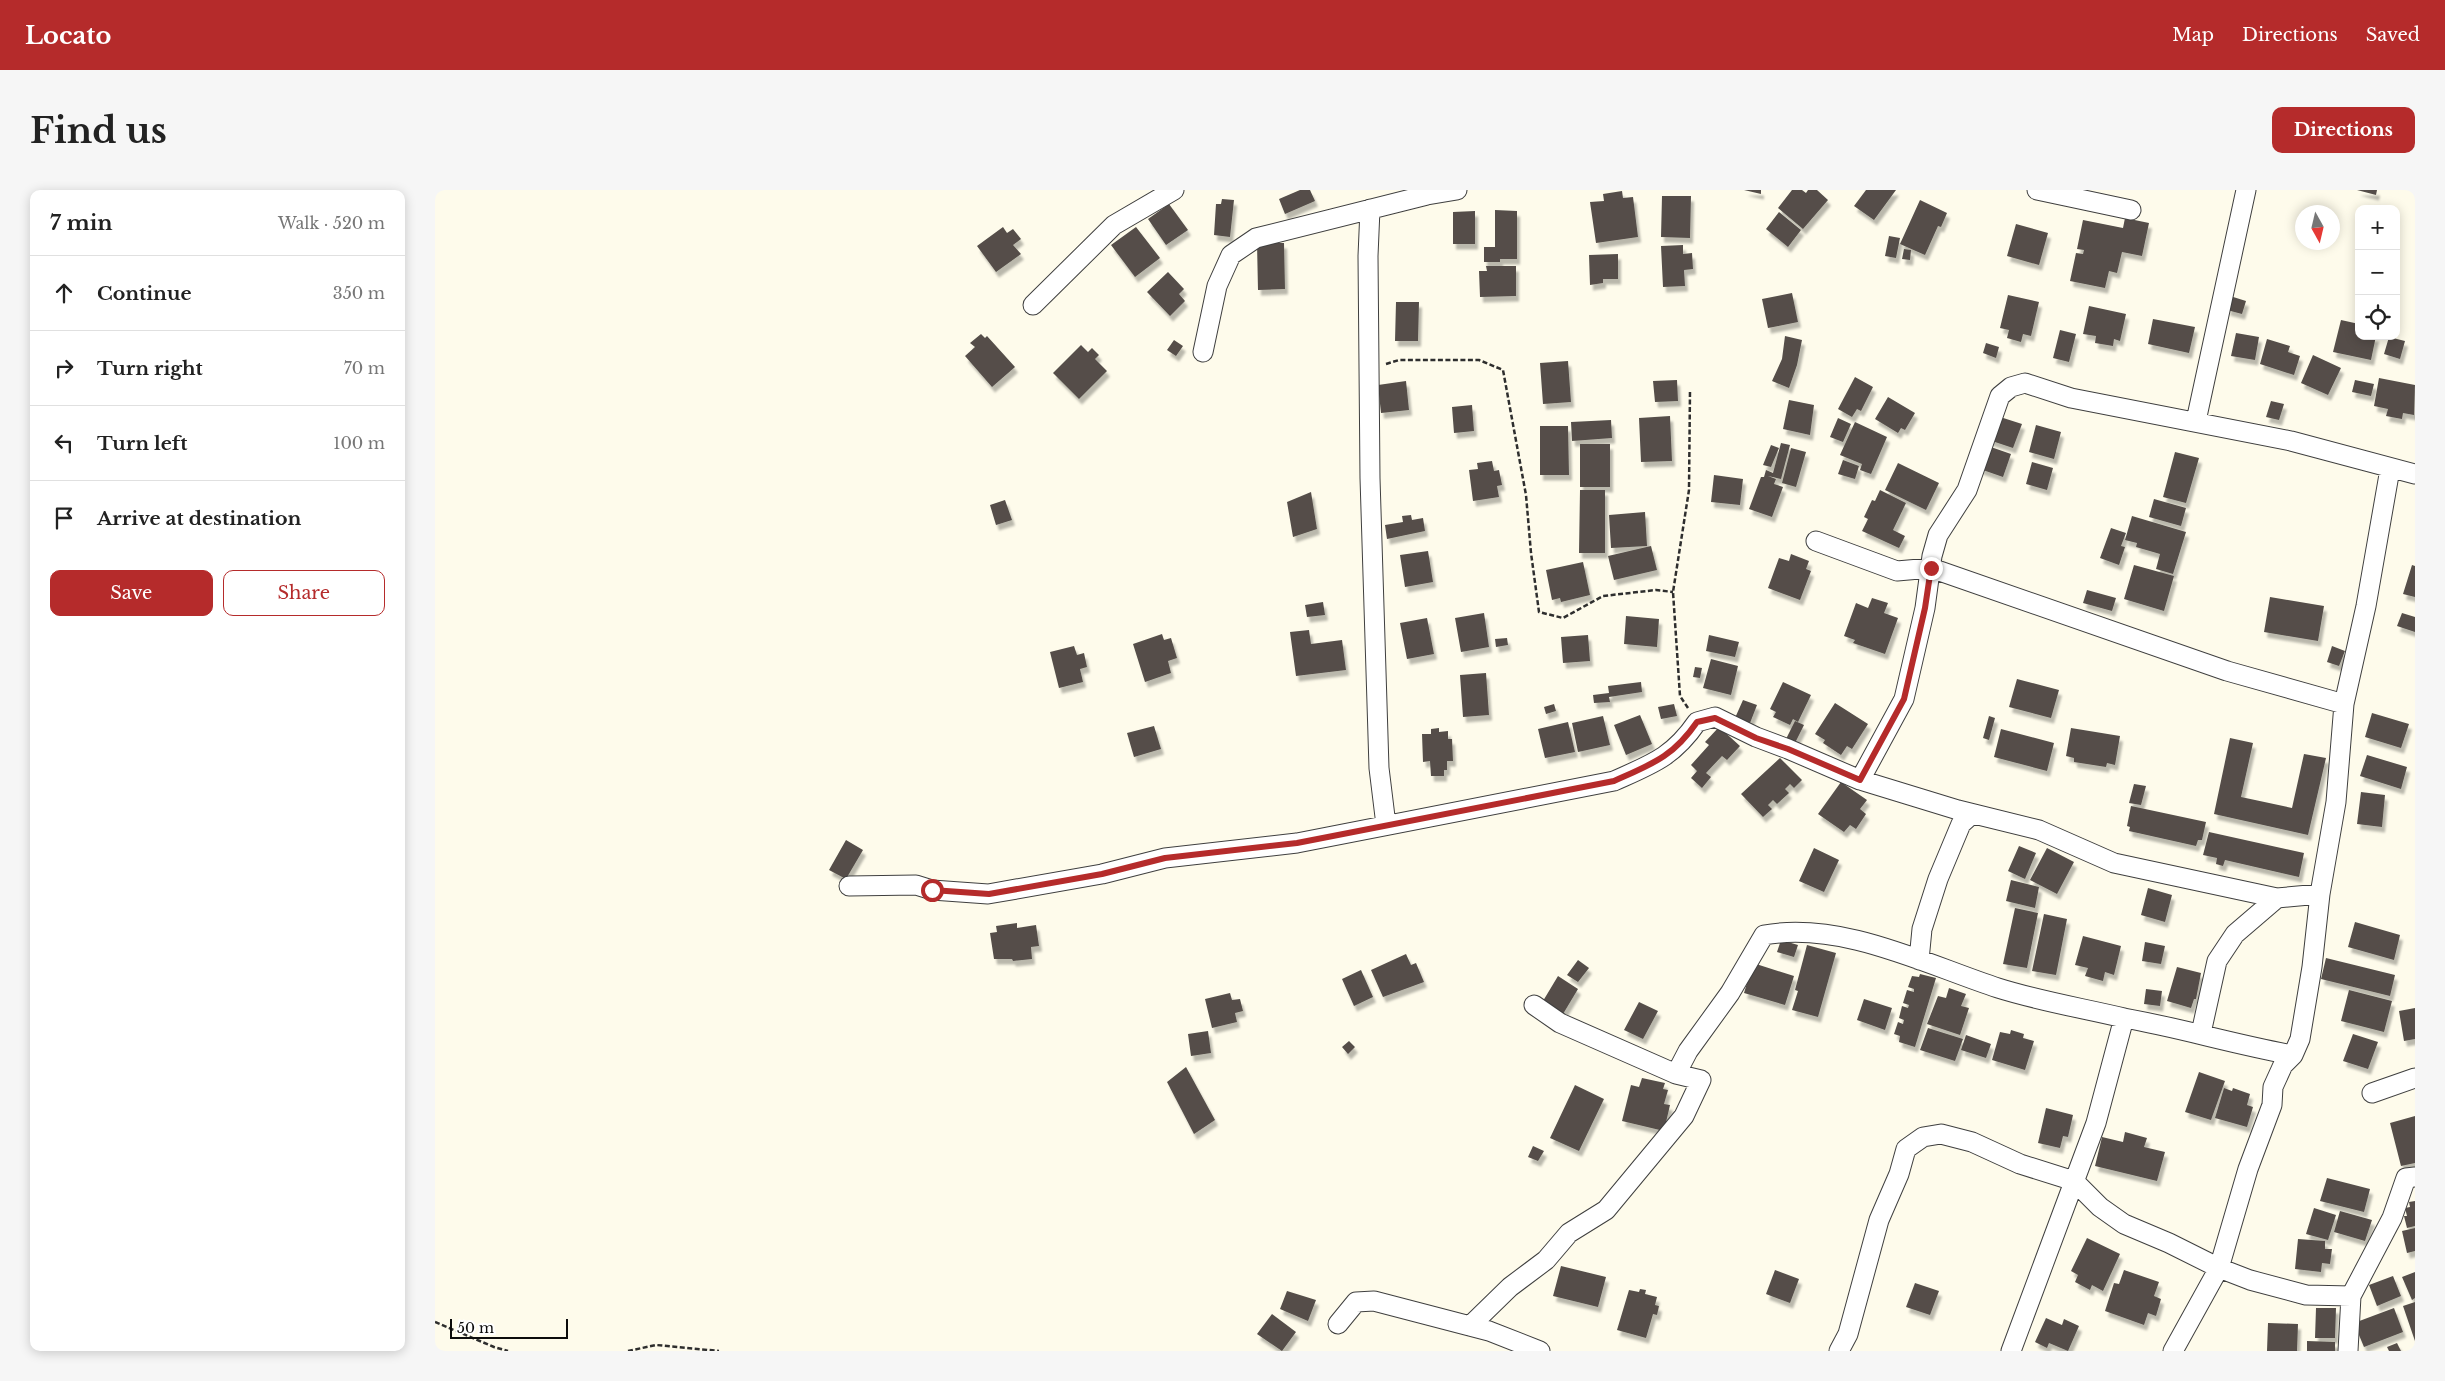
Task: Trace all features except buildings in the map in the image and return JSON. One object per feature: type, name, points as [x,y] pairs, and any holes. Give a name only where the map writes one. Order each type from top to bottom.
[{"type":"street","points":[[1033,305],[1114,225],[1174,190]]},
{"type":"street","points":[[1203,352],[1217,286],[1231,255],[1256,238],[1370,209],[1457,190]]},
{"type":"street","points":[[2037,190],[2131,210]]},
{"type":"street","points":[[2196,421],[2246,190]]},
{"type":"street","points":[[1370,209],[1368,256],[1370,478],[1379,768],[1386,825]]},
{"type":"street","points":[[1860,780],[1904,699],[1925,608],[1938,535],[1967,490],[2000,396],[2011,387],[2025,383],[2071,398],[2291,441],[2390,469],[2415,474]]},
{"type":"street","points":[[2173,1351],[2219,1268],[2248,1169],[2273,1105],[2273,1087],[2283,1065],[2293,1054],[2300,1039],[2320,894],[2336,802],[2344,704],[2366,606],[2390,469]]},
{"type":"street","points":[[1816,542],[1897,571],[1931,568],[2227,671],[2344,704]]},
{"type":"street","points":[[849,886],[917,885],[932,890],[989,894],[1102,874],[1165,858],[1297,843],[1614,781],[1655,763],[1683,742],[1697,722],[1715,718],[1756,738],[1788,749],[1860,780],[1972,814],[2039,830],[2114,863],[2277,898],[2320,894]]},
{"type":"street","points":[[1919,960],[1922,929],[1938,879],[1961,824],[1972,814]]},
{"type":"street","points":[[2201,1033],[2217,961],[2235,934],[2277,898]]},
{"type":"street","points":[[1676,1074],[1688,1051],[1730,993],[1765,935],[1788,931],[1832,934],[1919,960],[2001,988],[2123,1018],[2201,1033],[2245,1047],[2293,1054]]},
{"type":"street","points":[[1470,1326],[1510,1287],[1546,1260],[1569,1233],[1606,1210],[1645,1166],[1684,1116],[1701,1080],[1676,1074],[1560,1023],[1534,1005]]},
{"type":"street","points":[[2011,1351],[2096,1123],[2123,1018]]},
{"type":"street","points":[[2371,1093],[2415,1078]]},
{"type":"street","points":[[1839,1351],[1848,1334],[1879,1220],[1899,1174],[1906,1149],[1923,1137],[1941,1134],[1972,1142],[2020,1164],[2074,1180],[2099,1207],[2124,1224],[2169,1243],[2219,1268],[2250,1280],[2306,1295],[2351,1296]]},
{"type":"street","points":[[2348,1351],[2351,1296],[2392,1218],[2406,1178],[2415,1177]]},
{"type":"street","points":[[1337,1324],[1356,1302],[1374,1301],[1470,1326],[1540,1351]]},
{"type":"path","points":[[1370,370],[1399,360],[1479,360],[1503,370],[1526,495],[1539,612],[1563,618],[1603,596],[1657,590],[1673,592]]},
{"type":"path","points":[[1690,390],[1689,490],[1673,592],[1680,696],[1697,722]]},
{"type":"path","points":[[435,1322],[508,1351]]},
{"type":"path","points":[[628,1351],[656,1345],[719,1351]]},
{"type":"route","points":[[932,890],[989,894],[1102,874],[1165,858],[1297,843],[1614,781],[1655,763],[1683,742],[1697,722],[1715,718],[1756,738],[1788,749],[1860,780],[1904,699],[1925,608],[1931,568]]}]
